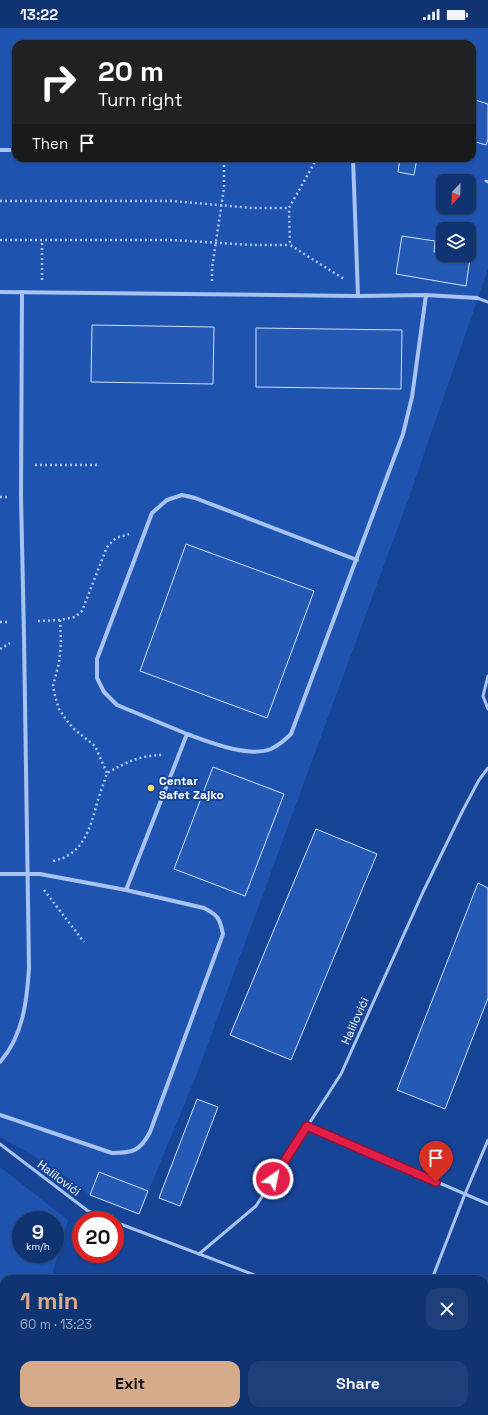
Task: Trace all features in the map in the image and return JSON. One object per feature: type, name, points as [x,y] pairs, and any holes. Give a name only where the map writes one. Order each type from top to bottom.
[{"type":"street","points":[[0,150],[12,150]]},
{"type":"street","points":[[352,162],[358,296]]},
{"type":"street","points":[[0,292],[358,296],[426,295],[477,298]]},
{"type":"street","points":[[0,1062],[9,1050],[17,1033],[23,1016],[28,993],[28,874],[21,465],[22,292]]},
{"type":"street","points":[[357,560],[195,498],[182,495],[167,500],[152,513],[144,532],[97,660],[97,678],[104,692],[117,706],[187,734],[223,746],[253,751],[270,749],[281,744],[291,734],[357,560],[403,434],[412,397],[426,295]]},
{"type":"street","points":[[126,890],[187,734]]},
{"type":"street","points":[[0,874],[40,874],[126,890],[204,908],[215,913],[221,921],[223,934],[150,1132],[144,1143],[136,1150],[126,1153],[112,1153],[0,1115]]},
{"type":"lane","points":[[477,298],[488,302]]},
{"type":"lane","points":[[488,676],[483,696],[488,709]]},
{"type":"lane","name":"Halilovići","points":[[199,1254],[256,1206],[341,1074],[423,892],[479,780],[488,768]]},
{"type":"lane","points":[[307,1126],[488,1204]]},
{"type":"lane","points":[[434,1275],[488,1140]]},
{"type":"lane","name":"Halilovići","points":[[0,1144],[88,1211]]},
{"type":"lane","points":[[124,1225],[254,1275]]},
{"type":"path","points":[[212,294],[212,268],[224,188],[224,162]]},
{"type":"path","points":[[290,245],[288,208],[315,162]]},
{"type":"path","points":[[0,201],[172,201],[222,206],[288,208]]},
{"type":"path","points":[[0,240],[172,240],[290,245],[358,288]]},
{"type":"path","points":[[42,240],[42,293]]},
{"type":"path","points":[[21,465],[100,465]]},
{"type":"path","points":[[24,621],[60,620],[74,617],[82,611],[107,547],[116,538],[137,531],[144,532]]},
{"type":"path","points":[[40,874],[44,864],[60,860],[84,841],[90,828],[107,773],[95,746],[74,729],[67,721],[59,709],[55,696],[53,686],[59,663],[61,643],[60,620]]},
{"type":"path","points":[[107,773],[143,756],[167,755],[177,757]]},
{"type":"path","points":[[28,874],[44,890],[84,942]]},
{"type":"shaded area","name":"Centar Safet Zajko","points":[[0,28],[488,28],[488,269],[408,500],[196,1076],[139,1214],[90,1195],[58,1171],[0,1137]]},
{"type":"shaded area","points":[[0,1167],[56,1211],[12,1211],[12,1263],[56,1263],[52,1275],[0,1275]]},
{"type":"shaded area","points":[[64,1217],[68,1220],[64,1234]]},
{"type":"building","points":[[476,100],[488,104],[488,139],[486,145],[476,142]]},
{"type":"building","points":[[399,162],[416,162],[414,175],[398,172]]},
{"type":"building","points":[[402,236],[435,241],[434,252],[436,252],[436,262],[469,262],[466,286],[396,274]]},
{"type":"building","points":[[92,325],[214,327],[213,384],[91,382]]},
{"type":"building","points":[[256,328],[402,330],[401,389],[256,387]]},
{"type":"building","points":[[186,544],[314,591],[267,718],[140,671]]},
{"type":"building","points":[[213,767],[284,794],[245,896],[174,869]]},
{"type":"building","points":[[316,829],[377,854],[291,1060],[230,1035]]},
{"type":"building","points":[[478,883],[488,888],[488,998],[445,1109],[397,1090]]},
{"type":"building","points":[[197,1099],[218,1107],[180,1206],[159,1198]]},
{"type":"building","points":[[99,1172],[148,1191],[139,1214],[90,1195]]},
{"type":"place","name":"Centar Safet Zajko","points":[[151,788]]},
{"type":"route","points":[[273,1179],[307,1126],[436,1182]]}]
